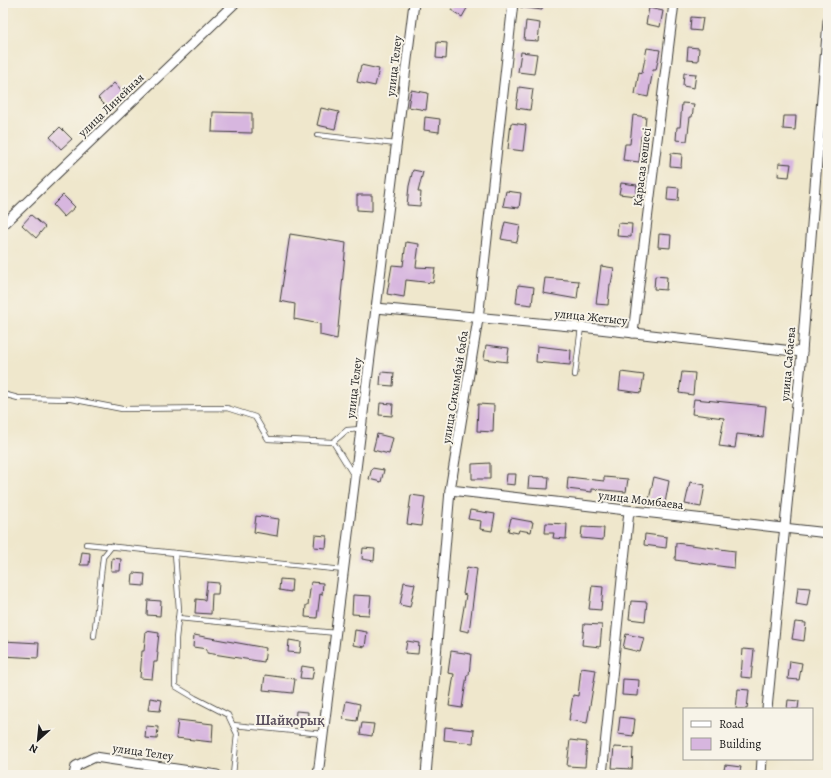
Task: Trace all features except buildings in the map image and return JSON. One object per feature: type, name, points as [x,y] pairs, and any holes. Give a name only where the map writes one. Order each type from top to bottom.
[{"type":"street","name":"улица Линейная","points":[[3,225],[235,3]]},
{"type":"street","name":"улица Телеу","points":[[318,775],[414,3]]},
{"type":"street","name":"улица Сихымбай баба","points":[[426,775],[450,490],[478,319],[513,3]]},
{"type":"street","name":"Қарасаз көшесі","points":[[633,333],[674,3]]},
{"type":"street","name":"улица Сабаева","points":[[767,708],[802,352],[828,21]]},
{"type":"street","name":"улица Жетысу","points":[[376,308],[478,319],[581,327],[802,352]]},
{"type":"street","name":"улица Момбаева","points":[[450,490],[828,533]]},
{"type":"street","points":[[602,775],[629,511]]},
{"type":"street","name":"улица Телеу","points":[[74,775],[76,766],[95,757],[217,775]]},
{"type":"street","points":[[761,775],[762,760]]},
{"type":"lane","points":[[317,135],[396,144]]},
{"type":"lane","points":[[575,375],[581,327]]},
{"type":"lane","points":[[3,394],[18,398],[71,399],[122,409],[228,408],[255,417],[268,439],[333,442],[347,430],[361,429]]},
{"type":"lane","points":[[333,442],[355,478]]},
{"type":"lane","points":[[86,544],[344,570]]},
{"type":"lane","points":[[94,636],[103,557],[112,546]]},
{"type":"lane","points":[[175,553],[179,610],[176,639],[175,686],[228,715],[237,734],[233,775]]},
{"type":"lane","points":[[178,618],[336,633]]},
{"type":"lane","points":[[233,725],[323,734]]},
{"type":"district","name":"Шайқорық","points":[[290,720]]}]
